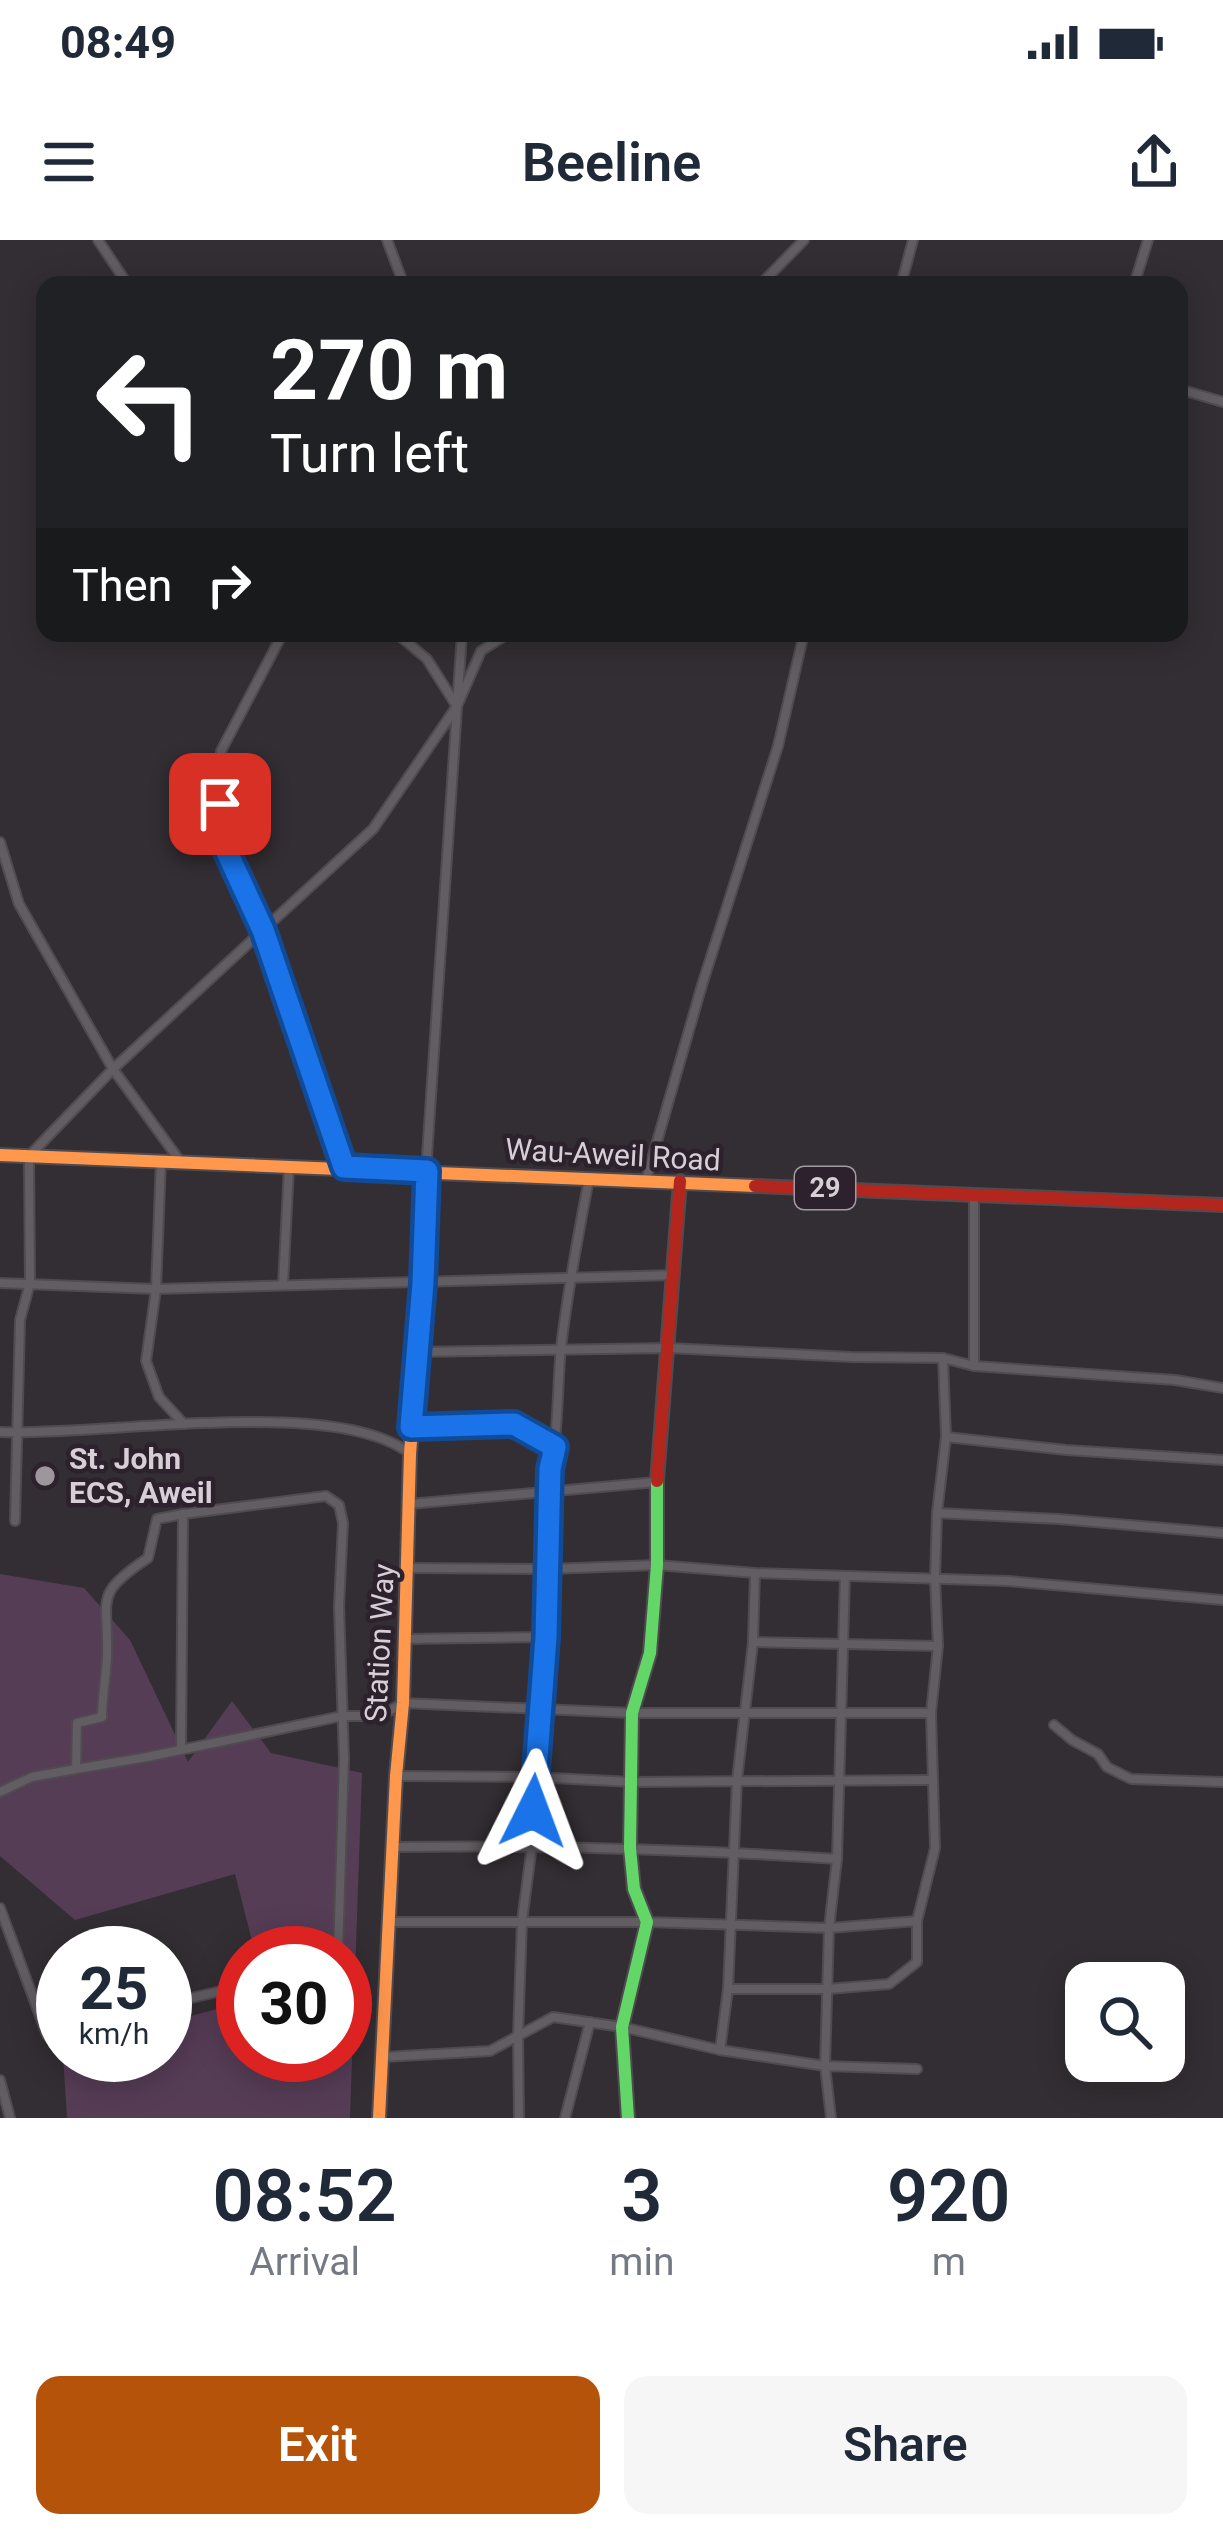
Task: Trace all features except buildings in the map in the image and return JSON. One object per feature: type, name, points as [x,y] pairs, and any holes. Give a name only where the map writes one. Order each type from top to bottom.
[{"type":"main road","name":"Wau-Aweil Road","points":[[0,1155],[1223,1205]]},
{"type":"main road","name":"Station Way","points":[[379,2118],[427,1171]]},
{"type":"main road","points":[[628,2118],[622,2027],[647,1922],[634,1889],[630,1848],[632,1713],[650,1653],[657,1482],[680,1181]]},
{"type":"street","points":[[98,240],[122,276]]},
{"type":"street","points":[[387,240],[401,276]]},
{"type":"street","points":[[769,276],[804,240]]},
{"type":"street","points":[[903,276],[913,240]]},
{"type":"street","points":[[1137,276],[1148,240]]},
{"type":"street","points":[[1188,392],[1223,402]]},
{"type":"street","points":[[279,642],[221,751],[220,804],[226,850],[263,930],[344,1167]]},
{"type":"street","points":[[407,642],[427,659],[457,706]]},
{"type":"street","points":[[427,1171],[461,642]]},
{"type":"street","points":[[15,1521],[16,1376],[20,1320],[30,1283],[29,1156],[113,1069],[373,829],[457,706],[481,651],[495,642]]},
{"type":"street","points":[[646,1180],[778,746],[802,642]]},
{"type":"street","points":[[0,842],[20,904],[113,1069],[180,1161]]},
{"type":"street","points":[[161,1160],[156,1289],[146,1361],[159,1397],[185,1425]]},
{"type":"street","points":[[283,1286],[290,1165]]},
{"type":"street","points":[[519,2118],[522,1921],[546,1637],[549,1492],[570,1279],[589,1177]]},
{"type":"street","points":[[974,1195],[974,1366]]},
{"type":"street","points":[[0,1283],[156,1289],[674,1275]]},
{"type":"street","points":[[417,1352],[669,1348],[943,1358],[974,1366],[1175,1380],[1223,1388]]},
{"type":"street","points":[[728,1989],[889,1984],[916,1961],[917,1921],[935,1848],[931,1713],[938,1646],[937,1513],[946,1437],[943,1358]]},
{"type":"street","points":[[0,1432],[267,1423],[347,1428],[410,1454]]},
{"type":"street","points":[[411,1427],[514,1424],[555,1447]]},
{"type":"street","points":[[946,1437],[1223,1460]]},
{"type":"street","points":[[409,1504],[657,1482]]},
{"type":"street","points":[[76,1768],[77,1723],[102,1717],[107,1657],[104,1604],[117,1578],[148,1558],[158,1519],[326,1496],[339,1505],[343,1522],[338,1926]]},
{"type":"street","points":[[937,1513],[1223,1533]]},
{"type":"street","points":[[182,1750],[183,1514]]},
{"type":"street","points":[[409,1568],[657,1565],[1060,1585],[1223,1600]]},
{"type":"street","points":[[720,2050],[728,1989],[737,1780],[753,1642],[754,1573]]},
{"type":"street","points":[[831,2118],[825,2066],[845,1576]]},
{"type":"street","points":[[404,1639],[546,1637]]},
{"type":"street","points":[[753,1642],[938,1646]]},
{"type":"street","points":[[0,1792],[32,1777],[76,1768],[342,1716],[381,1717],[403,1703],[632,1713],[931,1713]]},
{"type":"street","points":[[1054,1725],[1131,1779],[1223,1782]]},
{"type":"street","points":[[395,1776],[632,1782],[931,1780]]},
{"type":"street","points":[[393,1846],[532,1845],[837,1859]]},
{"type":"street","points":[[0,1908],[36,2007]]},
{"type":"street","points":[[388,1922],[829,1928],[917,1921]]},
{"type":"street","points":[[383,2057],[490,2051],[553,2017],[825,2066],[917,2069]]},
{"type":"street","points":[[565,2118],[590,2022]]},
{"type":"street","points":[[0,2080],[10,2118]]},
{"type":"shaded area","points":[[0,1574],[84,1588],[130,1640],[188,1762],[232,1701],[271,1753],[362,1773],[357,1926],[248,1926],[235,1874],[75,1920],[0,1856]]},
{"type":"shaded area","points":[[216,2009],[216,2082],[351,2082],[350,2118],[67,2118],[65,2082],[192,2082],[192,2016]]},
{"type":"traffic: fast","points":[[628,2118],[622,2027],[647,1922],[634,1889],[630,1848],[632,1713],[650,1653],[657,1481]]},
{"type":"traffic: slow","points":[[0,1155],[755,1186]]},
{"type":"traffic: slow","points":[[379,2118],[426,1171]]},
{"type":"traffic: jam","points":[[657,1481],[680,1181]]},
{"type":"traffic: jam","points":[[755,1186],[1223,1205]]},
{"type":"place","name":"St. John ECS, Aweil","points":[[45,1476]]},
{"type":"route","points":[[220,804],[226,850],[263,930],[344,1167],[427,1171],[411,1427],[514,1424],[555,1447],[550,1469],[546,1637],[533,1811]]}]
